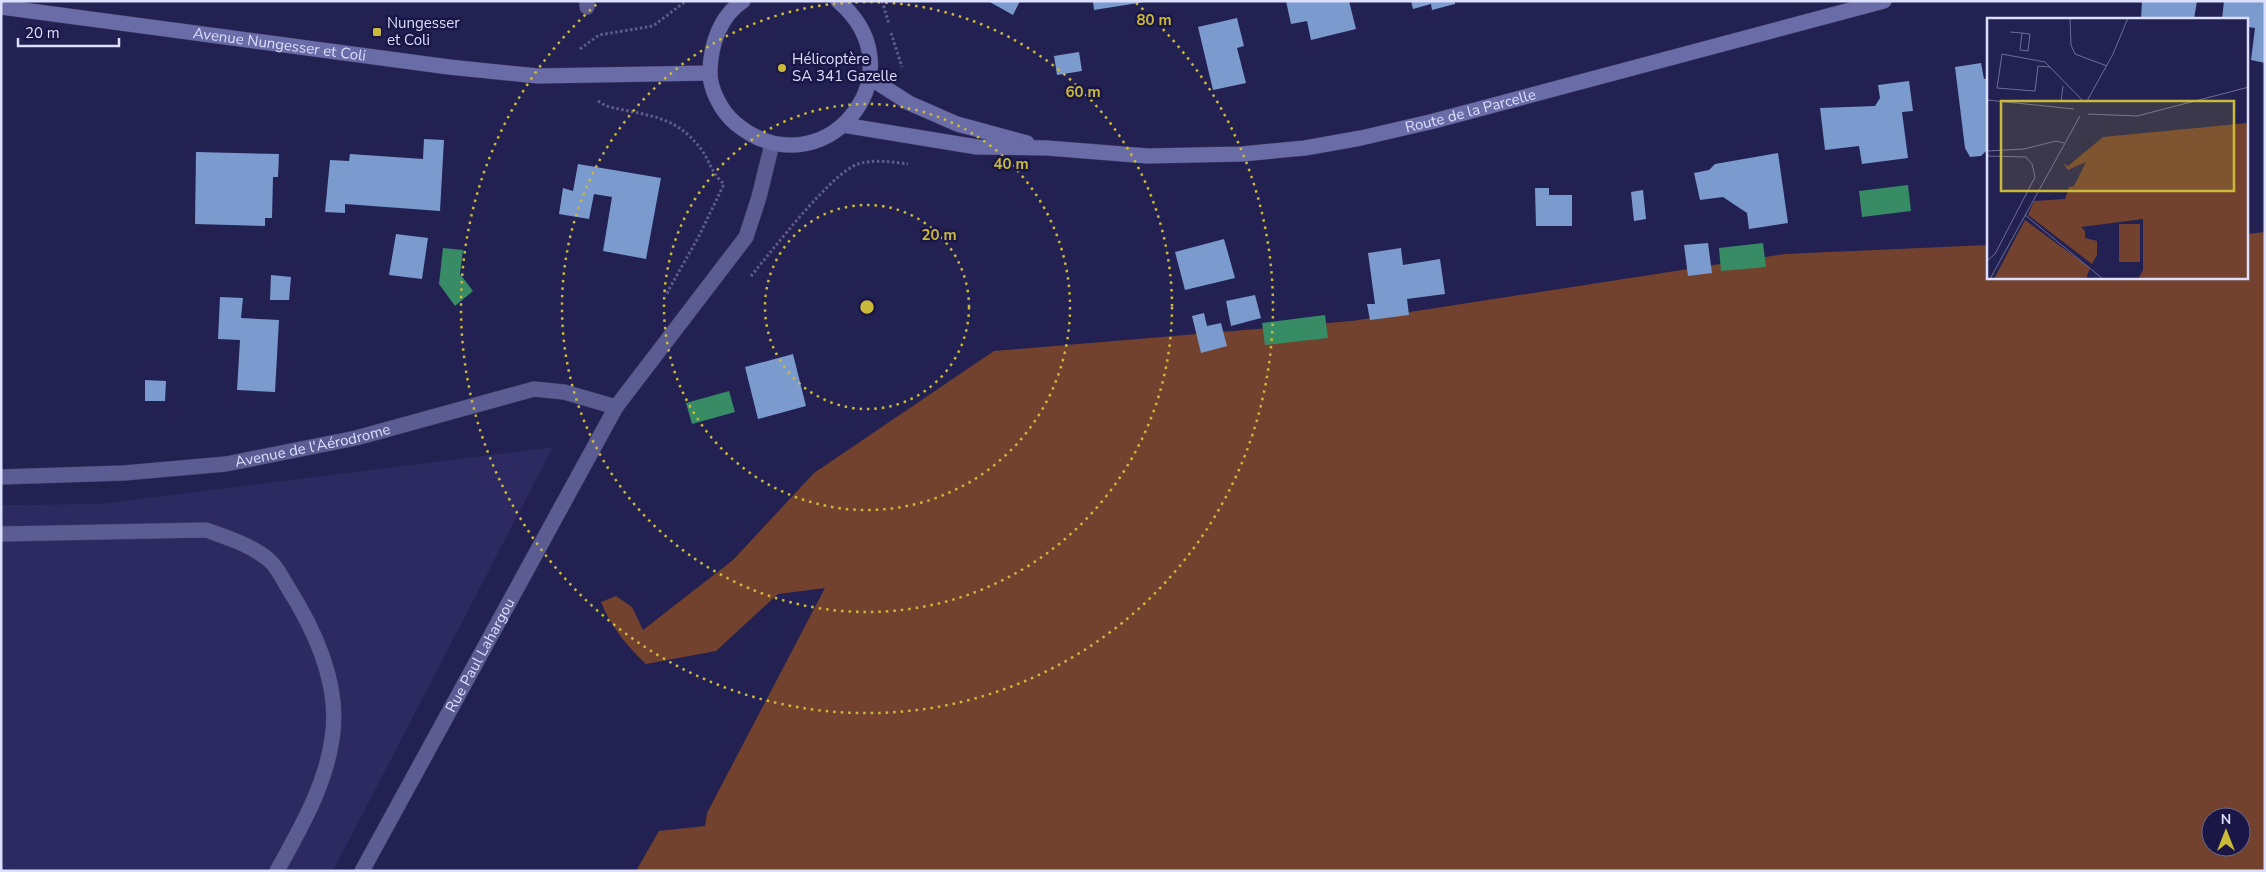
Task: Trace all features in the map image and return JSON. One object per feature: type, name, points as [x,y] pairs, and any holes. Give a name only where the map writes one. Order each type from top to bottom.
[{"type":"main road","points":[[737,3],[720,26],[711,50],[710,73],[717,99],[730,119],[749,135],[772,144],[799,146],[825,138],[848,122],[863,100],[870,78],[870,55],[864,33],[852,13],[838,1]]},
{"type":"main road","name":"Route de la Parcelle","points":[[843,125],[976,147],[1047,148],[1148,156],[1223,154],[1305,148],[1443,119],[1884,1]]},
{"type":"main road","name":"Avenue Nungesser et Coli","points":[[1,7],[449,67],[538,76],[710,73]]},
{"type":"main road","name":"Route de la Parcelle","points":[[870,78],[909,103],[957,124],[1047,148]]},
{"type":"street","name":"Rue Paul Lahargou","points":[[362,871],[616,407],[746,237],[759,198],[772,144]]},
{"type":"street","name":"Avenue de l'Aérodrome","points":[[1,477],[124,473],[226,464],[356,438],[534,389],[564,392],[616,407]]},
{"type":"street","points":[[1,534],[206,530],[238,541],[271,562],[303,611],[324,661],[332,688],[333,738],[324,775],[307,817],[277,871]]},
{"type":"path","points":[[578,51],[599,35],[653,26],[686,1]]},
{"type":"path","points":[[882,1],[901,65],[906,74]]},
{"type":"path","points":[[564,76],[590,97],[606,106],[669,120],[685,130],[702,151],[713,174],[724,184],[699,236],[668,291],[667,300]]},
{"type":"path","points":[[748,279],[839,175],[859,164],[887,161],[915,164]]},
{"type":"shaded area","points":[[1908,185],[1911,211],[1862,217],[1859,191]]},
{"type":"shaded area","points":[[2265,232],[2265,871],[636,871],[659,831],[705,826],[707,813],[825,588],[778,594],[716,651],[646,664],[620,636],[601,602],[616,596],[632,607],[643,630],[733,560],[814,473],[994,351],[1352,321],[1785,254],[1987,245],[1987,279],[2248,279],[2248,234]]},
{"type":"shaded area","points":[[1763,243],[1766,267],[1721,271],[1719,248]]},
{"type":"shaded area","points":[[443,248],[463,250],[460,274],[473,291],[455,306],[439,284]]},
{"type":"shaded area","points":[[1325,315],[1328,338],[1265,345],[1262,323]]},
{"type":"shaded area","points":[[729,391],[735,412],[692,424],[686,403]]},
{"type":"shaded area","points":[[553,447],[333,871],[1,871],[1,505],[99,504]]},
{"type":"building","points":[[988,1],[1020,1],[1013,15]]},
{"type":"building","points":[[1093,1],[1144,1],[1144,2],[1094,10]]},
{"type":"building","points":[[1286,1],[1349,1],[1356,29],[1311,40],[1307,21],[1291,24]]},
{"type":"building","points":[[1411,1],[1455,1],[1455,4],[1432,10],[1431,4],[1413,9]]},
{"type":"building","points":[[2142,1],[2197,1],[2194,18],[2141,18]]},
{"type":"building","points":[[2224,1],[2265,1],[2265,63],[2251,60],[2255,28],[2248,27],[2248,18],[2222,18]]},
{"type":"building","points":[[1237,18],[1244,46],[1237,48],[1246,83],[1213,90],[1198,27]]},
{"type":"building","points":[[1079,52],[1082,71],[1057,75],[1054,56]]},
{"type":"building","points":[[1981,63],[1984,79],[1987,78],[1987,150],[1981,156],[1970,157],[1965,148],[1955,67]]},
{"type":"building","points":[[1909,81],[1913,111],[1902,112],[1908,158],[1862,164],[1859,146],[1825,150],[1820,108],[1875,106],[1880,98],[1878,85]]},
{"type":"building","points":[[424,139],[444,140],[440,211],[345,204],[345,213],[325,212],[330,160],[349,161],[350,154],[423,159]]},
{"type":"building","points":[[196,152],[279,154],[278,177],[273,177],[272,218],[265,218],[265,226],[195,224]]},
{"type":"building","points":[[1778,153],[1788,223],[1749,229],[1747,213],[1723,197],[1700,200],[1694,173],[1709,170],[1715,164]]},
{"type":"building","points":[[578,164],[661,178],[646,259],[603,251],[612,197],[594,194],[589,219],[559,214],[563,188],[573,191]]},
{"type":"building","points":[[1535,188],[1549,188],[1549,195],[1572,195],[1572,226],[1536,226]]},
{"type":"building","points":[[1643,190],[1646,219],[1634,221],[1631,192]]},
{"type":"building","points":[[396,234],[428,238],[422,279],[389,275]]},
{"type":"building","points":[[1224,239],[1235,278],[1185,290],[1175,252]]},
{"type":"building","points":[[1708,243],[1712,273],[1688,276],[1684,245]]},
{"type":"building","points":[[1401,248],[1403,265],[1440,259],[1445,294],[1407,299],[1409,315],[1370,320],[1367,304],[1375,304],[1368,253]]},
{"type":"building","points":[[271,275],[291,277],[289,300],[270,300]]},
{"type":"building","points":[[1255,295],[1261,318],[1231,326],[1226,301]]},
{"type":"building","points":[[220,297],[243,298],[241,318],[279,320],[275,392],[237,390],[240,340],[218,339]]},
{"type":"building","points":[[1204,313],[1207,326],[1221,323],[1227,346],[1201,353],[1192,316]]},
{"type":"building","points":[[793,354],[806,406],[758,419],[745,367]]},
{"type":"building","points":[[145,380],[166,381],[165,401],[145,401]]},
{"type":"place","name":"Nungesser et Coli","points":[[377,32]]},
{"type":"place","name":"Hélicoptère SA 341 Gazelle","points":[[782,68]]}]
